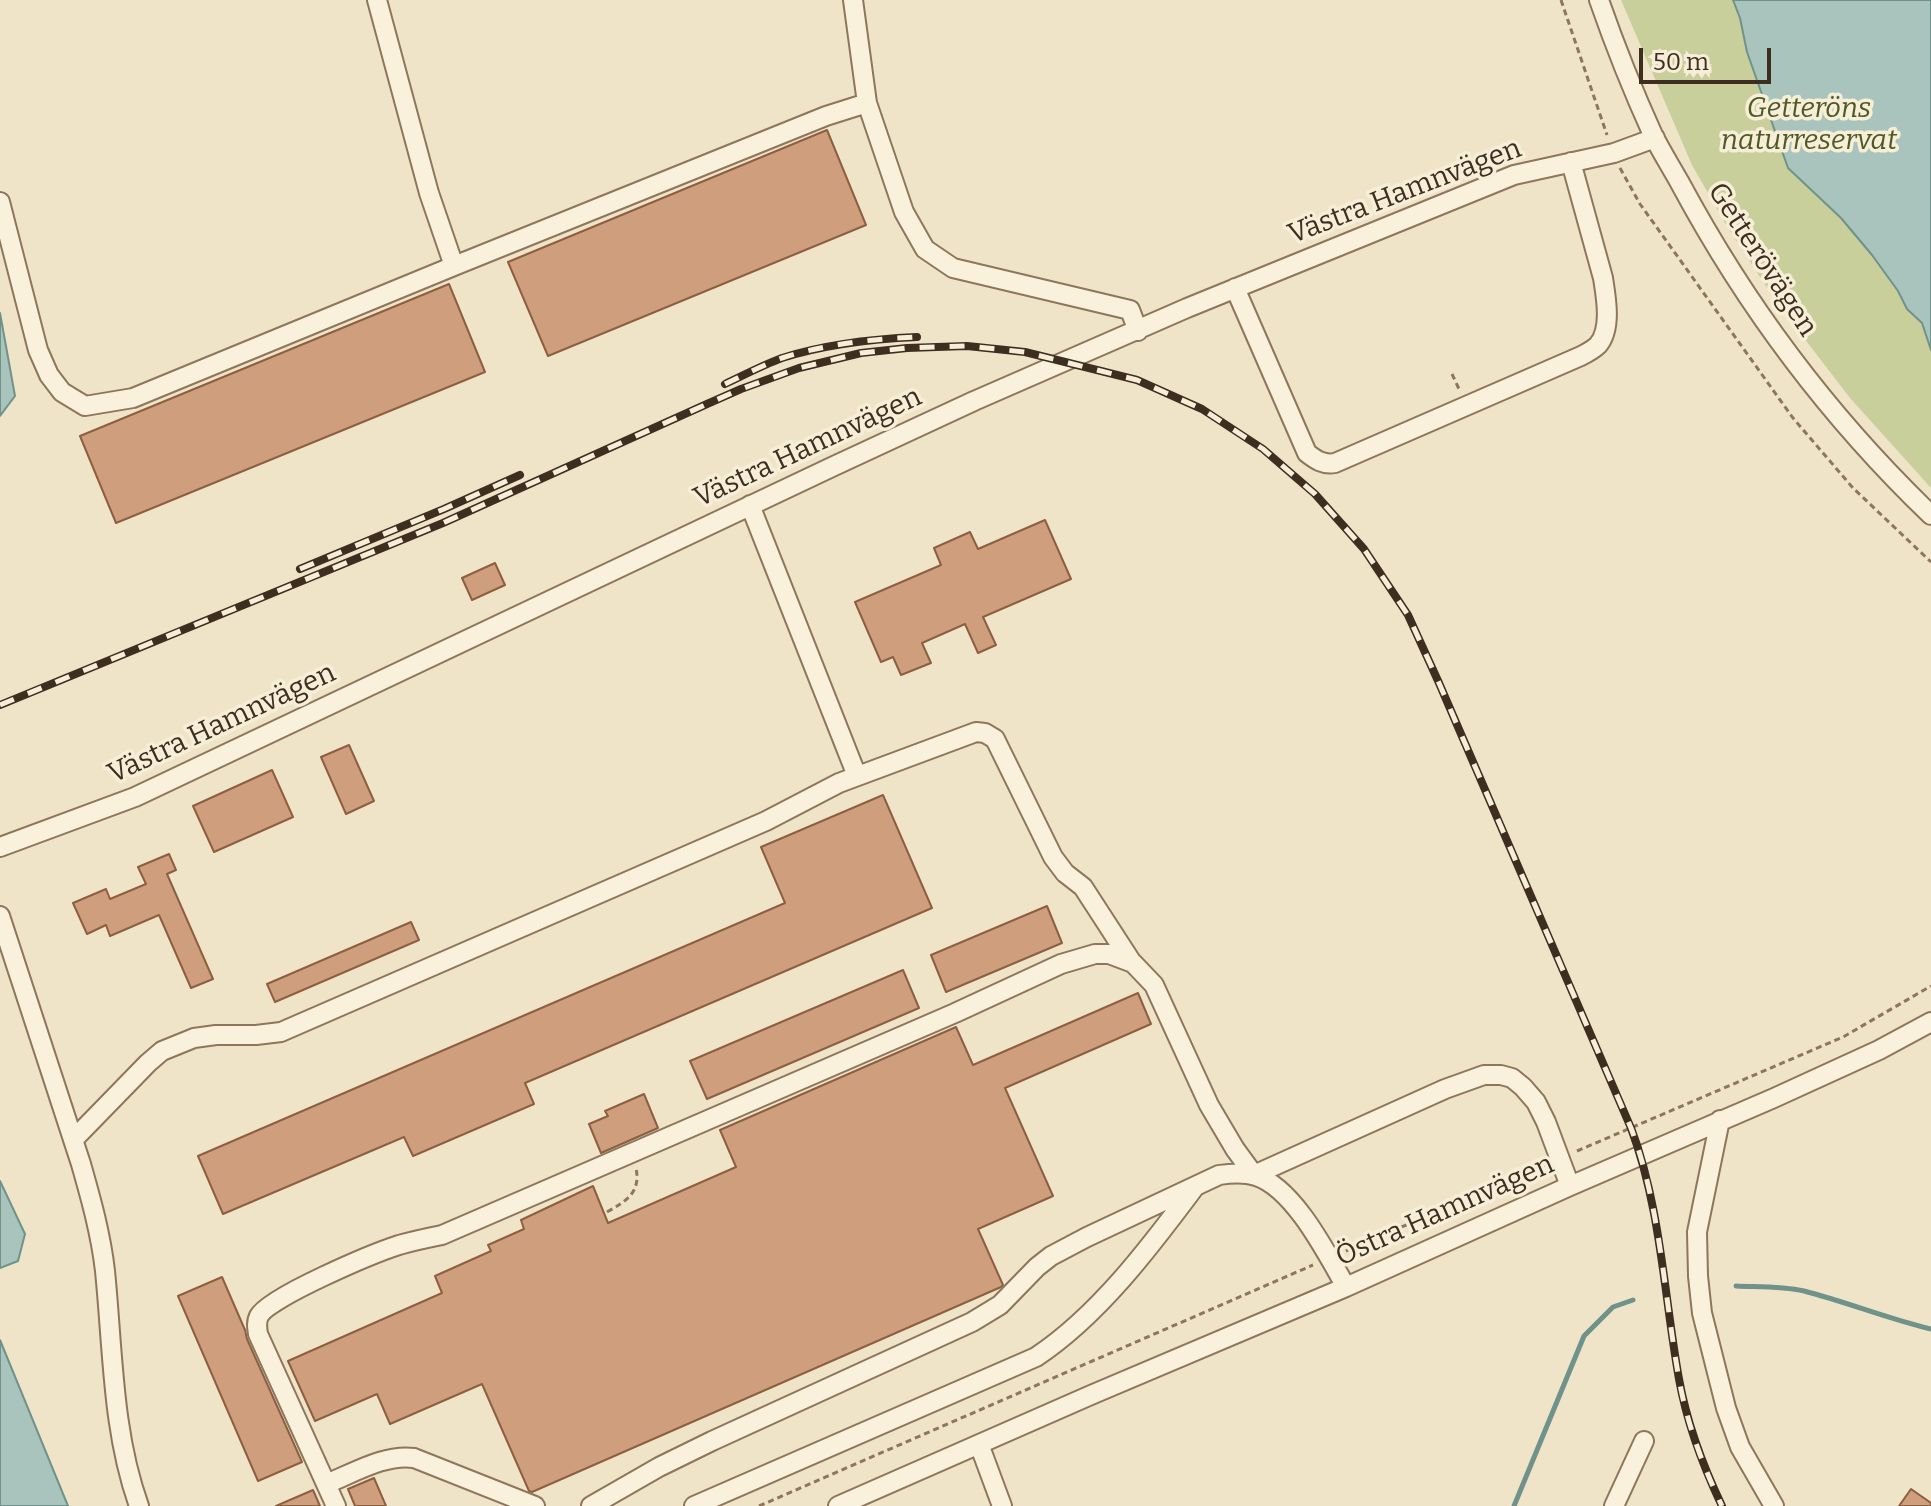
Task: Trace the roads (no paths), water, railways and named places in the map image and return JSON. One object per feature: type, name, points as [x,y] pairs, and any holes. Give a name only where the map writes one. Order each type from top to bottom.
[{"type":"street","points":[[377,0],[429,193],[454,266]]},
{"type":"street","points":[[853,0],[867,103],[904,212],[925,249],[953,268],[1130,310],[1138,331]]},
{"type":"street","name":"Getterövägen","points":[[1599,0],[1655,138],[1733,275],[1809,383],[1892,478],[1931,515]]},
{"type":"street","points":[[0,202],[38,350],[49,375],[62,392],[85,406],[133,398],[826,116],[867,103]]},
{"type":"street","name":"Västra Hamnvägen","points":[[0,847],[135,797],[974,401],[1235,288],[1480,187],[1514,175],[1614,153],[1655,138]]},
{"type":"street","points":[[1235,288],[1307,453],[1318,461],[1335,463],[1598,346],[1606,318],[1603,278],[1571,162]]},
{"type":"street","points":[[750,505],[857,776]]},
{"type":"street","points":[[73,1140],[162,1051],[194,1038],[281,1032],[766,821],[829,788],[976,732],[995,739],[1053,857],[1065,873],[1083,887],[1133,963],[1154,985],[1209,1105],[1254,1175]]},
{"type":"street","points":[[0,916],[90,1196],[104,1268],[118,1416],[139,1506]]},
{"type":"street","points":[[336,1506],[258,1334],[256,1323],[259,1315],[284,1296],[363,1259],[397,1246],[442,1235],[1072,960],[1109,954],[1133,963]]},
{"type":"street","name":"Östra Hamnvägen","points":[[838,1506],[1346,1287],[1929,1030]]},
{"type":"street","points":[[1254,1175],[1445,1089],[1484,1075],[1501,1075],[1512,1078],[1536,1102],[1570,1186]]},
{"type":"street","points":[[1720,1120],[1697,1232],[1702,1313],[1726,1408],[1740,1447],[1774,1506]]},
{"type":"street","points":[[591,1506],[712,1441],[972,1322],[1000,1305],[1051,1256],[1219,1175],[1232,1172],[1254,1175],[1277,1187],[1308,1224],[1346,1287]]},
{"type":"street","points":[[694,1506],[1036,1357],[1089,1313],[1149,1247],[1196,1185]]},
{"type":"street","points":[[1614,1506],[1644,1441]]},
{"type":"street","points":[[979,1444],[1002,1506]]},
{"type":"street","points":[[326,1484],[399,1456],[414,1458],[535,1506]]},
{"type":"water","points":[[1733,0],[1931,0],[1931,350],[1922,323],[1907,309],[1872,255],[1841,218],[1788,168],[1747,52]]},
{"type":"water","points":[[0,313],[15,396],[0,416]]},
{"type":"water","points":[[0,1181],[25,1234],[18,1261],[0,1268]]},
{"type":"water","points":[[0,1340],[68,1506],[0,1506]]},
{"type":"waterway","points":[[1736,1286],[1804,1291],[1931,1329]]},
{"type":"waterway","points":[[1514,1506],[1584,1336],[1613,1307],[1633,1300]]},
{"type":"railway","points":[[725,384],[775,361],[815,349],[917,337]]},
{"type":"railway","points":[[0,705],[443,523],[741,389],[799,368],[861,353],[967,346],[1025,352],[1137,380],[1202,409],[1263,449],[1315,494],[1364,549],[1408,615],[1631,1128],[1649,1189],[1682,1396],[1696,1444],[1722,1506]]},
{"type":"railway","points":[[300,569],[520,475]]},
{"type":"park label","name":"Getteröns naturreservat","points":[[1809,125]]}]
